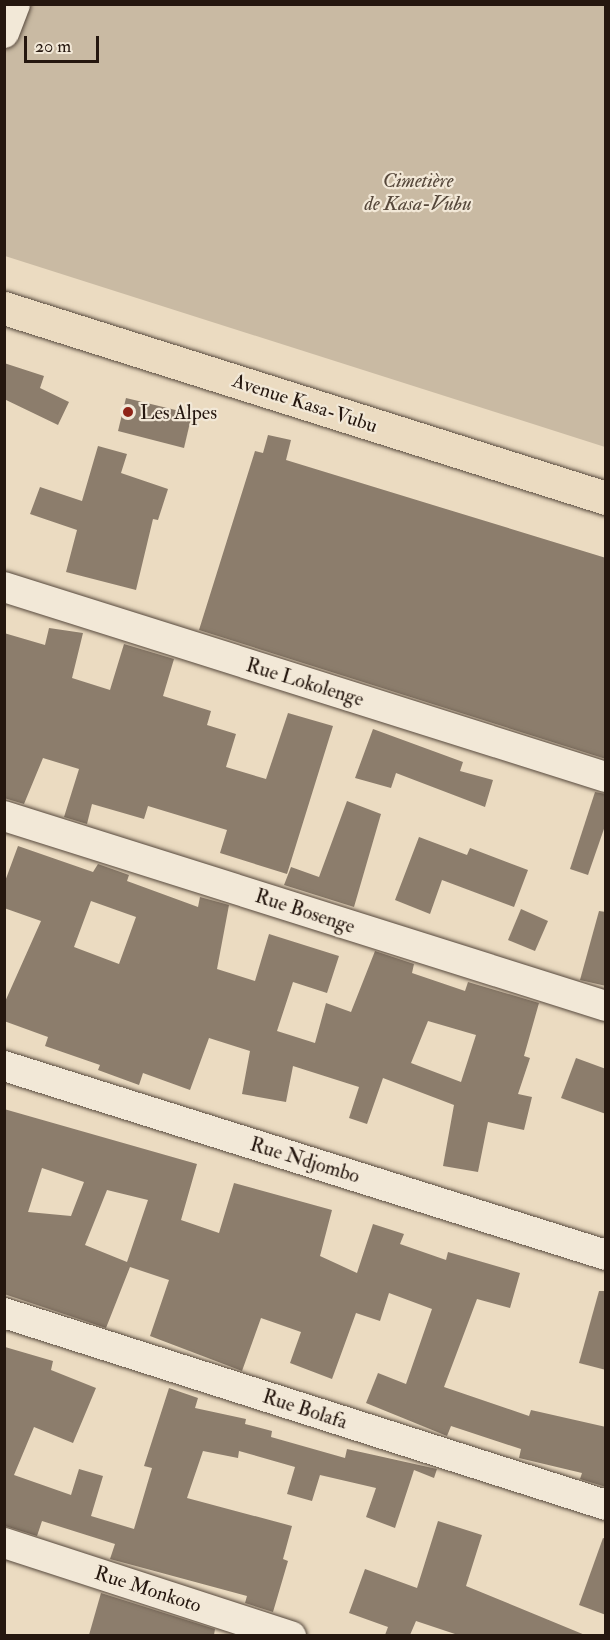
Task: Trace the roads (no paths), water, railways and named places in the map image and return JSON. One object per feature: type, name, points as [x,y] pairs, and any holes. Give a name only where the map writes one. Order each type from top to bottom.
[{"type":"main road","name":"Avenue Kasa-Vubu","points":[[4,308],[606,498]]},
{"type":"street","points":[[4,33],[15,4]]},
{"type":"street","name":"Rue Lokolenge","points":[[4,587],[606,777]]},
{"type":"street","name":"Rue Bosenge","points":[[4,816],[606,1006]]},
{"type":"street","name":"Rue Ndjombo","points":[[4,1066],[606,1255]]},
{"type":"street","name":"Rue Bolafa","points":[[4,1313],[606,1505]]},
{"type":"street","name":"Rue Monkoto","points":[[4,1543],[291,1635]]},
{"type":"place","name":"Les Alpes","points":[[128,412]]},
{"type":"park label","name":"Cimetière de Kasa-Vubu","points":[[418,192]]}]
